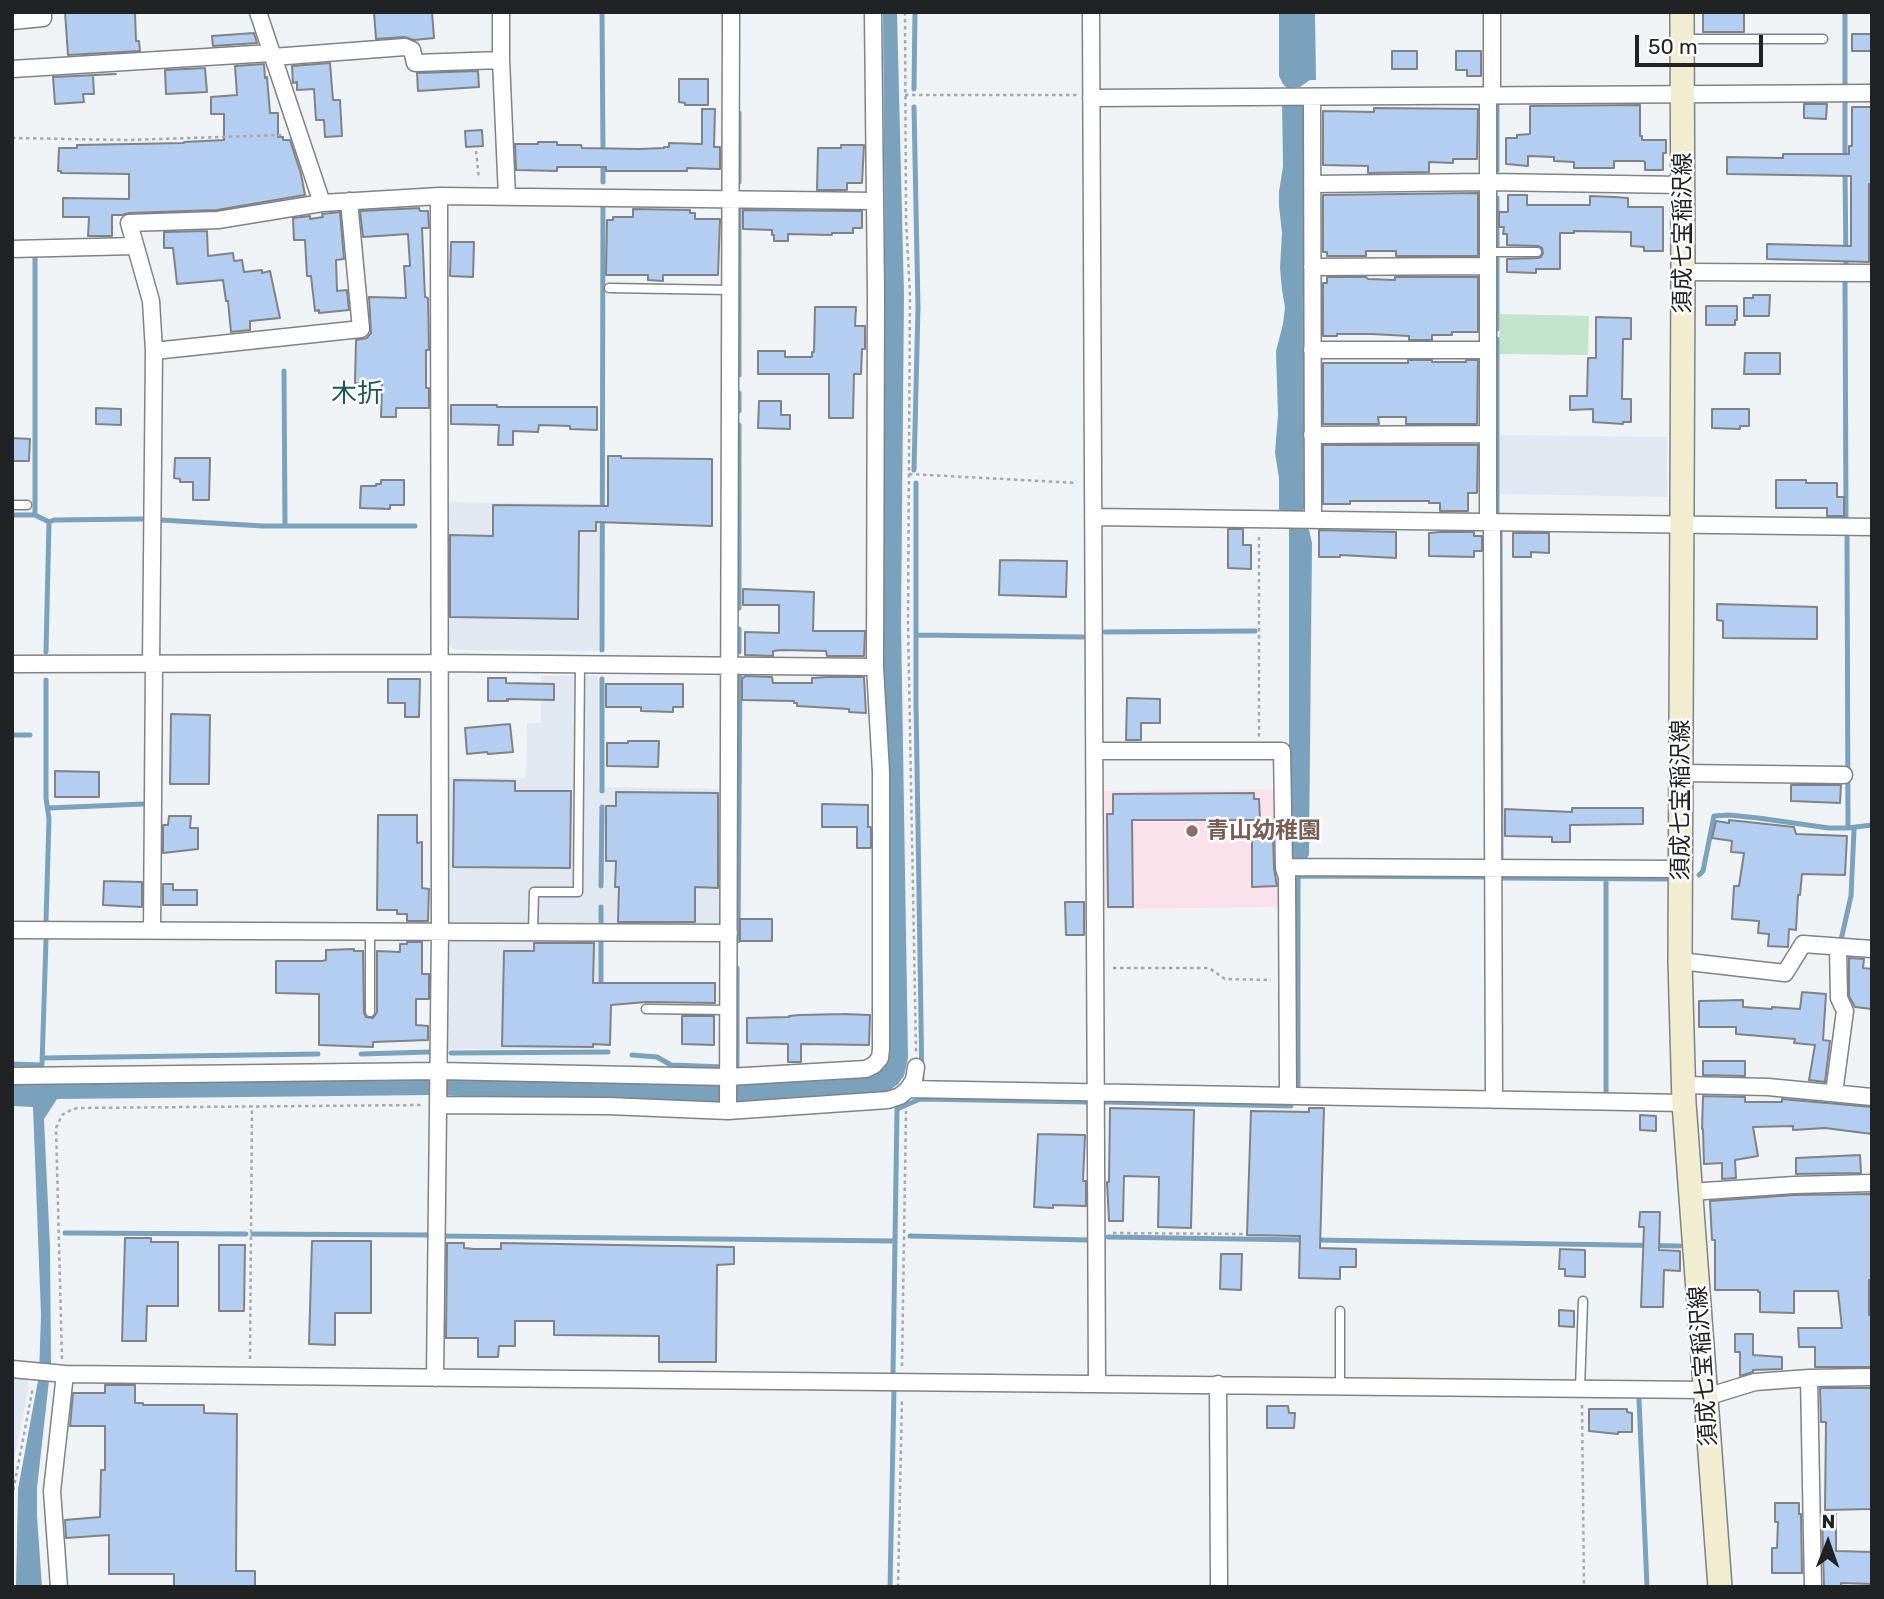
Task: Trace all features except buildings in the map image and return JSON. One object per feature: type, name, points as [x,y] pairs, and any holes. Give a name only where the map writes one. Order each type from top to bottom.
[{"type":"main road","name":"須成七宝稲沢線","points":[[1682,12],[1681,961],[1684,1094],[1720,1587]]},
{"type":"street","points":[[12,21],[43,18],[43,12]]},
{"type":"street","points":[[258,12],[322,203]]},
{"type":"street","points":[[501,12],[507,197]]},
{"type":"street","points":[[728,1109],[732,12]]},
{"type":"street","points":[[12,1076],[438,1074],[728,1080],[866,1069],[880,1058],[881,772],[875,667],[876,295],[873,12]]},
{"type":"street","points":[[1091,12],[1097,1384]]},
{"type":"street","points":[[1492,12],[1488,182],[1488,434],[1494,1100]]},
{"type":"street","points":[[12,69],[405,47],[412,50],[415,63],[501,60]]},
{"type":"street","points":[[1091,96],[1872,93]]},
{"type":"street","points":[[1312,97],[1312,520]]},
{"type":"street","points":[[1312,184],[1488,182],[1682,185]]},
{"type":"street","points":[[152,930],[154,351],[151,301],[129,223],[218,220],[322,203],[439,196],[875,201]]},
{"type":"street","points":[[435,1378],[440,931],[439,196]]},
{"type":"street","points":[[154,351],[361,329],[349,201]]},
{"type":"street","points":[[12,249],[135,246]]},
{"type":"street","points":[[1312,267],[1488,259]]},
{"type":"street","points":[[1683,272],[1872,273]]},
{"type":"street","points":[[1312,351],[1488,350]]},
{"type":"street","points":[[1312,435],[1488,434]]},
{"type":"street","points":[[1093,517],[1872,527]]},
{"type":"street","points":[[12,664],[729,664],[875,667]]},
{"type":"street","points":[[1094,751],[1282,751],[1284,867],[1287,877],[1288,1096]]},
{"type":"street","points":[[1681,773],[1844,775]]},
{"type":"street","points":[[1284,867],[1681,869]]},
{"type":"street","points":[[12,930],[729,933]]},
{"type":"street","points":[[1681,961],[1785,973],[1803,944],[1872,949]]},
{"type":"street","points":[[1834,1093],[1845,1011],[1839,998],[1838,947]]},
{"type":"street","points":[[438,1102],[728,1109],[888,1100],[900,1096],[908,1089],[914,1080],[916,1067]]},
{"type":"street","points":[[908,1089],[1494,1100],[1684,1094],[1768,1087],[1872,1097]]},
{"type":"street","points":[[1690,1192],[1872,1183]]},
{"type":"street","points":[[12,1369],[60,1374],[1219,1384],[1581,1389],[1706,1394],[1755,1382],[1872,1377]]},
{"type":"street","points":[[59,1587],[52,1491],[60,1374]]},
{"type":"street","points":[[1809,1378],[1813,1587]]},
{"type":"street","points":[[1219,1384],[1219,1587]]},
{"type":"lane","points":[[1682,39],[1823,39]]},
{"type":"lane","points":[[1488,259],[1537,252]]},
{"type":"lane","points":[[609,288],[730,290]]},
{"type":"lane","points":[[12,505],[27,506]]},
{"type":"lane","points":[[533,932],[534,891],[578,892],[580,664]]},
{"type":"lane","points":[[370,931],[370,1012]]},
{"type":"lane","points":[[646,1009],[729,1010]]},
{"type":"lane","points":[[1581,1389],[1583,1301]]},
{"type":"lane","points":[[1340,1311],[1340,1386]]},
{"type":"path","points":[[905,12],[909,295],[908,622],[916,1067]]},
{"type":"path","points":[[905,95],[1091,96]]},
{"type":"path","points":[[12,138],[128,140],[299,134]]},
{"type":"path","points":[[476,151],[480,197]]},
{"type":"path","points":[[909,474],[1093,484]]},
{"type":"path","points":[[1259,519],[1259,751]]},
{"type":"path","points":[[1095,968],[1209,968],[1225,979],[1287,981]]},
{"type":"path","points":[[60,1374],[56,1128],[62,1115],[77,1108],[438,1102]]},
{"type":"path","points":[[249,1376],[252,1106]]},
{"type":"path","points":[[898,1587],[906,1108]]},
{"type":"path","points":[[1097,1233],[1243,1234]]},
{"type":"path","points":[[12,1497],[36,1372]]},
{"type":"path","points":[[1581,1389],[1584,1587]]},
{"type":"shaded area","points":[[1500,435],[1667,437],[1667,497],[1500,494]]},
{"type":"shaded area","points":[[448,502],[600,504],[599,651],[456,650],[447,643]]},
{"type":"shaded area","points":[[541,676],[598,676],[598,787],[727,789],[726,925],[455,927],[449,922],[449,777],[526,778],[527,723],[541,723]]},
{"type":"shaded area","name":"青山幼稚園","points":[[1278,789],[1283,907],[1104,909],[1104,791]]},
{"type":"shaded area","points":[[449,935],[598,936],[599,1049],[448,1049]]},
{"type":"shaded area","points":[[12,1378],[27,1380],[29,1385],[12,1471]]},
{"type":"green space","points":[[1500,314],[1589,316],[1588,355],[1499,354]]},
{"type":"water","points":[[883,12],[897,12],[904,295],[901,623],[908,1058],[904,1076],[885,1094],[739,1105],[432,1095],[57,1099],[44,1119],[50,1247],[51,1363],[37,1488],[42,1587],[16,1587],[18,1489],[39,1375],[41,1315],[33,1107],[12,1106],[12,1083],[458,1078],[750,1084],[874,1074],[883,1068],[890,1040],[888,773],[883,667]]},
{"type":"water","points":[[1279,12],[1315,12],[1316,80],[1310,80],[1300,87],[1287,88],[1279,76]]},
{"type":"water","points":[[1282,100],[1305,100],[1307,503],[1302,511],[1291,513],[1279,513],[1279,478],[1275,453],[1278,415],[1276,351],[1285,307],[1280,268],[1282,233],[1279,206],[1283,166]]},
{"type":"water","points":[[1289,526],[1305,526],[1309,530],[1312,543],[1307,858],[1289,858]]},
{"type":"waterway","points":[[602,12],[603,153]]},
{"type":"waterway","points":[[914,89],[915,12]]},
{"type":"waterway","points":[[1845,12],[1845,85]]},
{"type":"waterway","points":[[1845,101],[1845,161]]},
{"type":"waterway","points":[[1497,105],[1497,170]]},
{"type":"waterway","points":[[914,107],[918,307],[914,470]]},
{"type":"waterway","points":[[739,113],[739,182]]},
{"type":"waterway","points":[[603,162],[603,182]]},
{"type":"waterway","points":[[1845,170],[1846,267]]},
{"type":"waterway","points":[[1497,198],[1497,245]]},
{"type":"waterway","points":[[602,650],[603,203]]},
{"type":"waterway","points":[[739,206],[739,375]]},
{"type":"waterway","points":[[35,258],[35,515]]},
{"type":"waterway","points":[[1497,259],[1497,329]]},
{"type":"waterway","points":[[1845,280],[1846,522]]},
{"type":"waterway","points":[[1497,339],[1497,512]]},
{"type":"waterway","points":[[284,371],[285,526]]},
{"type":"waterway","points":[[739,393],[739,411]]},
{"type":"waterway","points":[[739,425],[739,608]]},
{"type":"waterway","points":[[916,483],[916,702],[922,1085]]},
{"type":"waterway","points":[[12,515],[35,515],[49,522],[46,652]]},
{"type":"waterway","points":[[49,522],[142,519]]},
{"type":"waterway","points":[[161,520],[263,526],[415,526]]},
{"type":"waterway","points":[[1500,530],[1501,862]]},
{"type":"waterway","points":[[1847,534],[1848,828]]},
{"type":"waterway","points":[[739,629],[739,652]]},
{"type":"waterway","points":[[1105,632],[1255,631]]},
{"type":"waterway","points":[[916,635],[1083,637]]},
{"type":"waterway","points":[[738,941],[740,674]]},
{"type":"waterway","points":[[602,679],[602,791]]},
{"type":"waterway","points":[[46,680],[46,798],[49,819],[46,921]]},
{"type":"waterway","points":[[12,735],[30,735]]},
{"type":"waterway","points":[[48,808],[144,804]]},
{"type":"waterway","points":[[601,886],[602,807]]},
{"type":"waterway","points":[[1699,875],[1703,871],[1714,816],[1758,818],[1829,828],[1872,825]]},
{"type":"waterway","points":[[1841,940],[1851,896],[1854,830]]},
{"type":"waterway","points":[[1298,1090],[1298,876],[1490,877]]},
{"type":"waterway","points":[[1498,878],[1666,879]]},
{"type":"waterway","points":[[1606,879],[1606,1097]]},
{"type":"waterway","points":[[601,907],[601,928]]},
{"type":"waterway","points":[[12,1064],[42,1065],[46,940]]},
{"type":"waterway","points":[[601,941],[601,990]]},
{"type":"waterway","points":[[737,968],[737,1067]]},
{"type":"waterway","points":[[361,1054],[429,1052]]},
{"type":"waterway","points":[[451,1053],[608,1052]]},
{"type":"waterway","points":[[42,1058],[318,1054]]},
{"type":"waterway","points":[[632,1055],[657,1057],[671,1065],[724,1067]]},
{"type":"waterway","points":[[893,1373],[897,1109],[920,1099],[1087,1102]]},
{"type":"waterway","points":[[1106,1102],[1291,1106]]},
{"type":"waterway","points":[[65,1233],[246,1234]]},
{"type":"waterway","points":[[253,1234],[432,1235]]},
{"type":"waterway","points":[[442,1236],[895,1241]]},
{"type":"waterway","points":[[910,1236],[1088,1240]]},
{"type":"waterway","points":[[1108,1237],[1306,1240]]},
{"type":"waterway","points":[[1316,1240],[1680,1246]]},
{"type":"waterway","points":[[890,1587],[894,1389]]},
{"type":"waterway","points":[[1639,1399],[1647,1587]]},
{"type":"place","name":"青山幼稚園","points":[[1192,831]]},
{"type":"district","name":"木折","points":[[357,394]]}]
